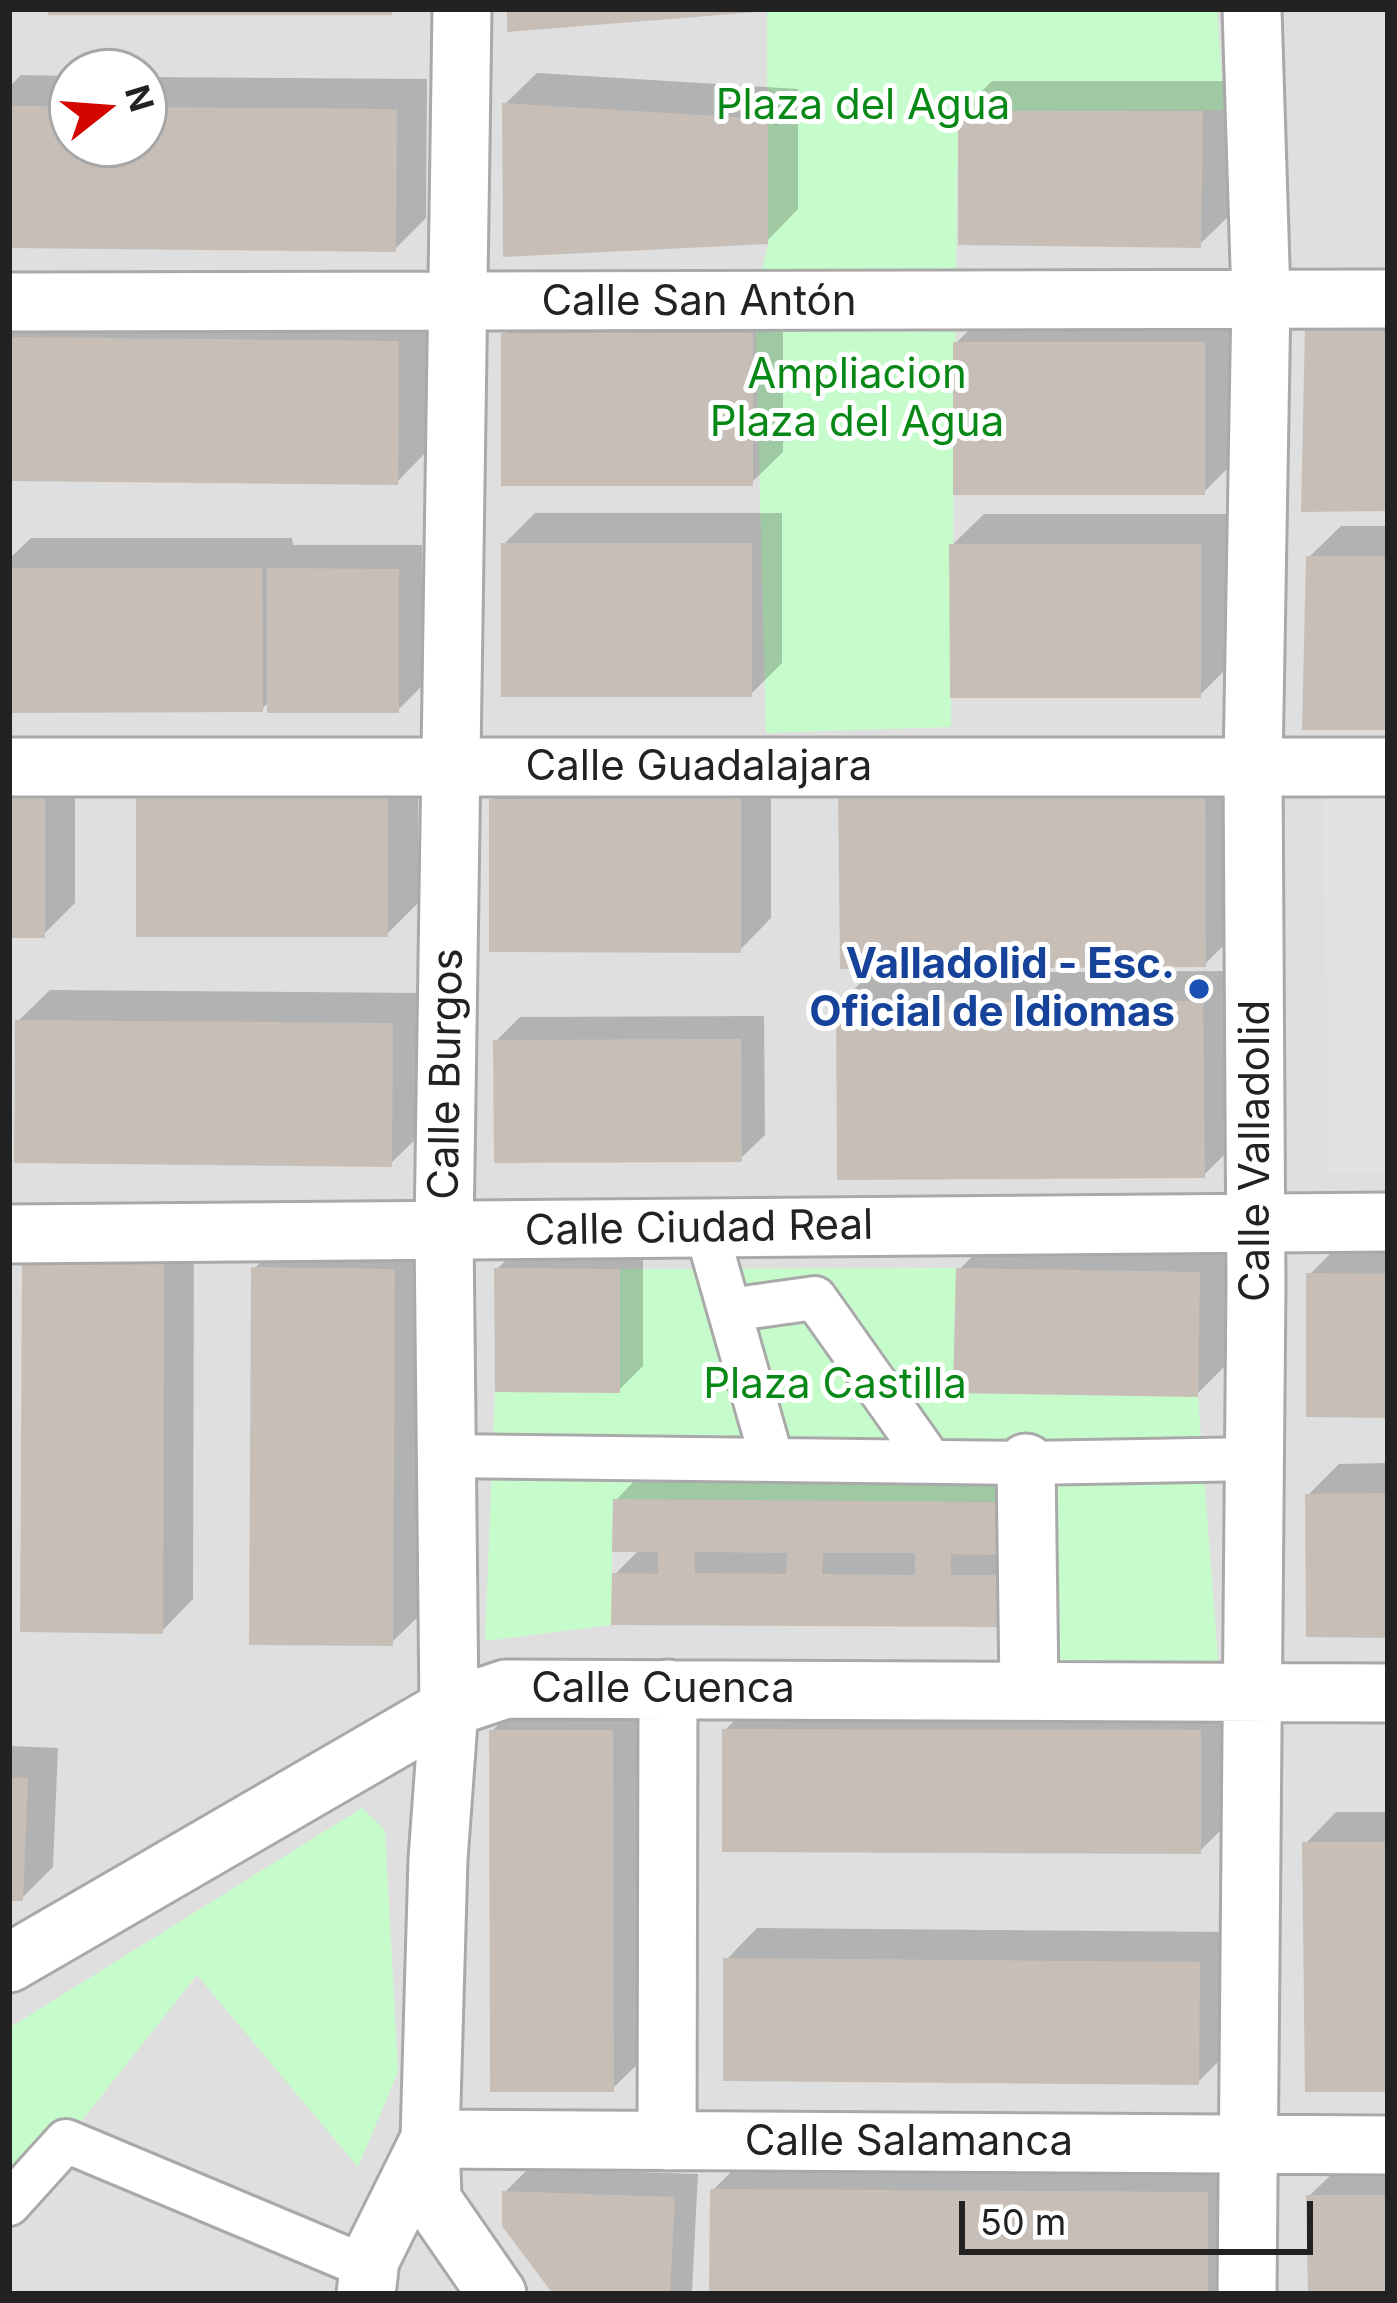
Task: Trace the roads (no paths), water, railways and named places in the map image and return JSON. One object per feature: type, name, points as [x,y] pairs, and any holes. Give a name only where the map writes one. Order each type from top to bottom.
[{"type":"street","name":"Calle Burgos","points":[[462,9],[444,1232],[448,1708],[438,1859],[430,2139],[432,2200],[497,2294]]},
{"type":"street","name":"Calle Valladolid","points":[[1247,2294],[1256,1459],[1252,767],[1261,298],[1252,9]]},
{"type":"street","name":"Calle San Antón","points":[[9,302],[1388,299]]},
{"type":"street","name":"Calle Guadalajara","points":[[9,767],[1388,767]]},
{"type":"street","name":"Calle Ciudad Real","points":[[9,1234],[1388,1222]]},
{"type":"street","points":[[706,1229],[772,1460]]},
{"type":"street","points":[[729,1310],[815,1298],[931,1462]]},
{"type":"street","points":[[445,1456],[1026,1463],[1256,1459]]},
{"type":"street","points":[[1026,1463],[1029,1691]]},
{"type":"street","name":"Calle Cuenca","points":[[9,1964],[448,1708],[506,1689],[1388,1693]]},
{"type":"street","points":[[667,2140],[668,1689]]},
{"type":"street","points":[[9,2204],[66,2140],[368,2281],[430,2139]]},
{"type":"street","name":"Calle Salamanca","points":[[430,2139],[1388,2145]]},
{"type":"place","name":"Valladolid - Esc. Oficial de Idiomas","points":[[1199,989]]},
{"type":"park label","name":"Plaza del Agua","points":[[863,106]]},
{"type":"park label","name":"Ampliacion Plaza del Agua","points":[[857,399]]},
{"type":"park label","name":"Plaza Castilla","points":[[835,1385]]}]
